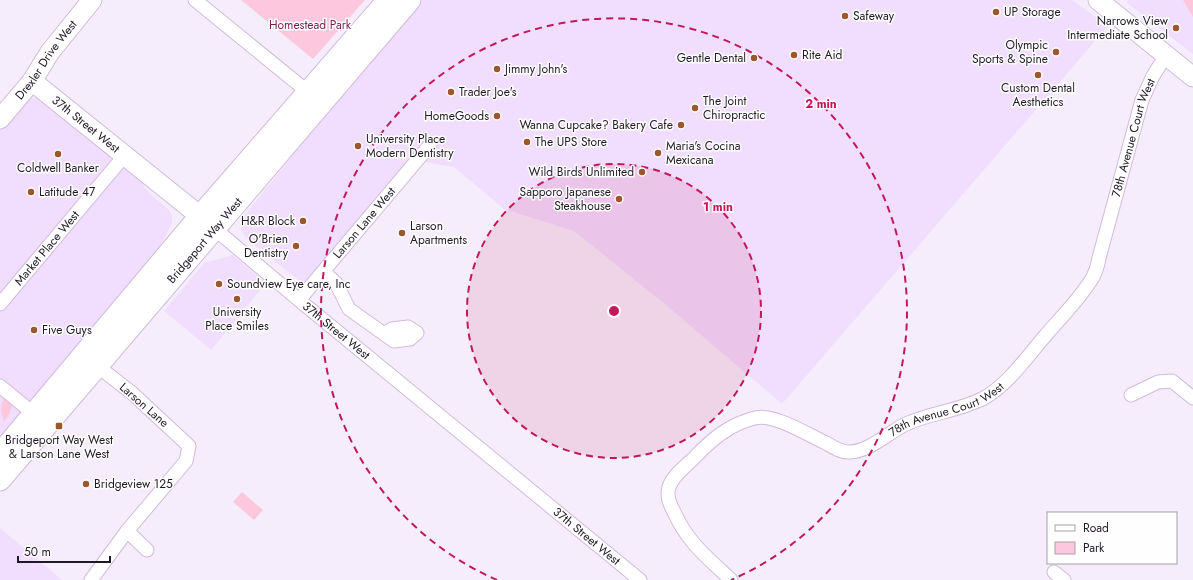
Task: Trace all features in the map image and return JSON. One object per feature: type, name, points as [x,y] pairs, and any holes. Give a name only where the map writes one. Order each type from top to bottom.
[{"type":"main road","name":"Bridgeport Way West","points":[[0,480],[96,365],[208,223],[308,92],[388,0]]},
{"type":"main road","name":"Bridgeport Way West","points":[[2,447],[34,414],[410,0]]},
{"type":"street","name":"Drexler Drive West","points":[[0,119],[32,81],[50,52],[92,0]]},
{"type":"street","points":[[195,0],[308,92]]},
{"type":"street","points":[[1098,0],[1193,77]]},
{"type":"street","name":"78th Avenue Court West","points":[[731,580],[694,546],[682,529],[668,497],[669,487],[675,478],[718,435],[731,427],[755,418],[761,417],[773,420],[794,428],[836,449],[851,452],[868,446],[911,422],[971,404],[987,396],[997,388],[1016,370],[1075,301],[1092,277],[1098,263],[1141,105],[1153,76],[1166,55]]},
{"type":"street","name":"37th Street West","points":[[32,81],[208,223],[299,300],[640,580]]},
{"type":"street","name":"Larson Lane West","points":[[299,300],[430,145]]},
{"type":"street","name":"Market Place West","points":[[0,304],[125,156]]},
{"type":"street","points":[[324,272],[336,283],[349,309],[385,333]]},
{"type":"street","name":"Larson Lane","points":[[96,365],[132,393],[189,446],[186,461],[127,531]]},
{"type":"street","points":[[1131,395],[1158,382],[1172,381],[1193,398]]},
{"type":"street","points":[[0,386],[34,414]]},
{"type":"street","points":[[91,580],[127,531],[147,550]]},
{"type":"shaded area","points":[[423,0],[1072,0],[1108,26],[782,404],[666,305],[574,231],[504,209],[454,167],[425,162],[346,256],[302,283],[246,238],[241,229],[245,215],[341,94]]},
{"type":"shaded area","name":"Narrows View Intermediate School","points":[[1128,0],[1193,0],[1193,54],[1126,2]]},
{"type":"shaded area","points":[[37,97],[44,100],[142,180],[145,189],[168,209],[172,216],[172,223],[157,253],[0,440],[0,129],[28,99]]},
{"type":"shaded area","points":[[233,255],[266,283],[211,350],[164,311],[204,263]]},
{"type":"shaded area","points":[[0,528],[62,580],[0,580]]},
{"type":"green space","name":"Homestead Park","points":[[241,0],[365,0],[313,59]]},
{"type":"green space","points":[[1183,0],[1193,0],[1193,17]]},
{"type":"green space","points":[[5,396],[13,403],[9,415],[4,422],[1,408]]},
{"type":"green space","points":[[242,492],[263,510],[254,520],[233,502]]},
{"type":"place","name":"UP Storage","points":[[996,12]]},
{"type":"place","name":"Safeway","points":[[845,16]]},
{"type":"place","name":"Narrows View Intermediate School","points":[[1176,28]]},
{"type":"place","name":"Olympic Sports & Spine","points":[[1056,52]]},
{"type":"place","name":"Rite Aid","points":[[794,55]]},
{"type":"place","name":"Gentle Dental","points":[[754,58]]},
{"type":"place","name":"Jimmy John's","points":[[497,69]]},
{"type":"place","name":"Custom Dental Aesthetics","points":[[1038,75]]},
{"type":"place","name":"Trader Joe's","points":[[451,92]]},
{"type":"place","name":"The Joint Chiropractic","points":[[695,108]]},
{"type":"place","name":"HomeGoods","points":[[497,116]]},
{"type":"place","name":"Wanna Cupcake? Bakery Cafe","points":[[681,125]]},
{"type":"place","name":"The UPS Store","points":[[527,142]]},
{"type":"place","name":"University Place Modern Dentistry","points":[[358,146]]},
{"type":"place","name":"Maria's Cocina Mexicana","points":[[658,153]]},
{"type":"place","name":"Coldwell Banker","points":[[58,154]]},
{"type":"place","name":"Wild Birds Unlimited","points":[[642,172]]},
{"type":"place","name":"Latitude 47","points":[[31,192]]},
{"type":"place","name":"Sapporo Japanese Steakhouse","points":[[619,199]]},
{"type":"place","name":"H&R Block","points":[[303,221]]},
{"type":"place","name":"Larson Apartments","points":[[402,233]]},
{"type":"place","name":"O'Brien Dentistry","points":[[296,246]]},
{"type":"place","name":"Soundview Eye care, Inc","points":[[219,284]]},
{"type":"place","name":"University Place Smiles","points":[[237,299]]},
{"type":"place","name":"Five Guys","points":[[34,330]]},
{"type":"place","name":"Bridgeport Way West & Larson Lane West","points":[[59,426]]},
{"type":"place","name":"Bridgeview 125","points":[[86,484]]}]
